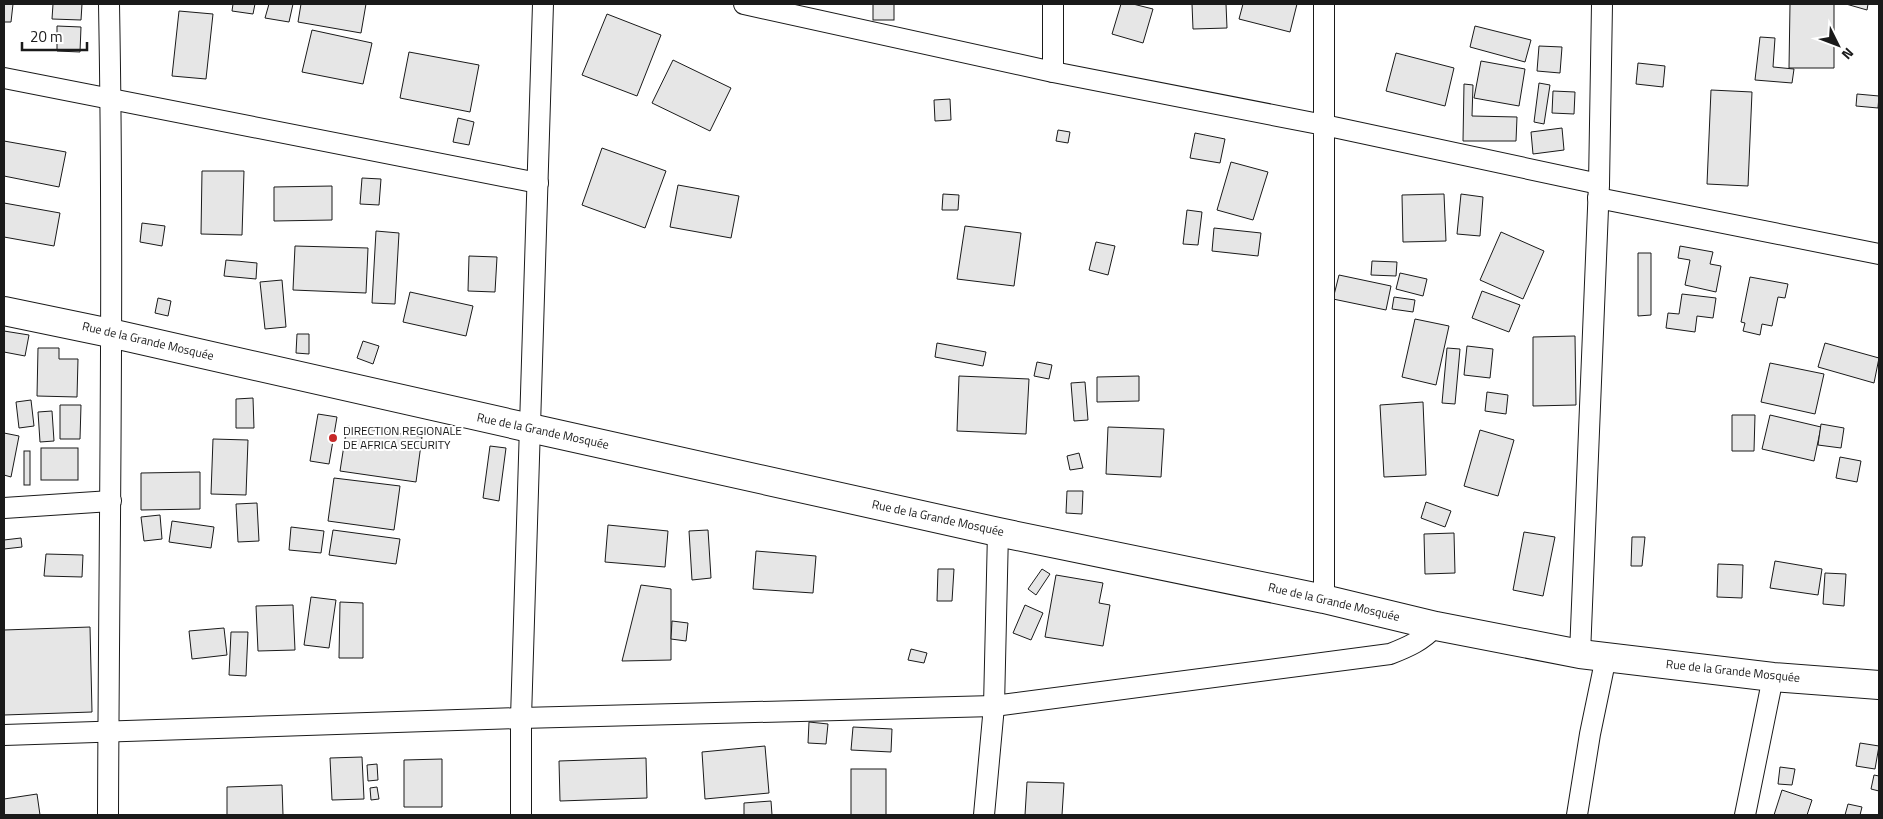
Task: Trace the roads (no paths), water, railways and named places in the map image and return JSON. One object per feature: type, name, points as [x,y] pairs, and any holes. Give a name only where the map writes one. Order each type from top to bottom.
[{"type":"street","points":[[108,815],[111,501],[111,99],[109,4]]},
{"type":"street","points":[[521,815],[521,718],[542,4]]},
{"type":"street","points":[[744,4],[766,6],[1053,72],[1324,125],[1599,191],[1879,254]]},
{"type":"street","points":[[1053,4],[1053,72]]},
{"type":"street","points":[[1324,4],[1324,599]]},
{"type":"street","points":[[1577,815],[1590,734],[1593,655],[1602,4]]},
{"type":"street","points":[[4,78],[538,182]]},
{"type":"street","name":"Rue de la Grande Mosquée","points":[[4,311],[110,333],[998,532],[1324,599],[1436,626],[1593,655],[1773,677],[1879,685]]},
{"type":"street","points":[[4,508],[111,501]]},
{"type":"street","points":[[984,815],[994,706],[998,532]]},
{"type":"street","points":[[4,735],[521,718],[994,706],[1390,654],[1426,637],[1436,626]]},
{"type":"street","points":[[1745,815],[1773,677]]},
{"type":"place","name":"DIRECTION REGIONALE DE AFRICA SECURITY","points":[[333,438]]}]
